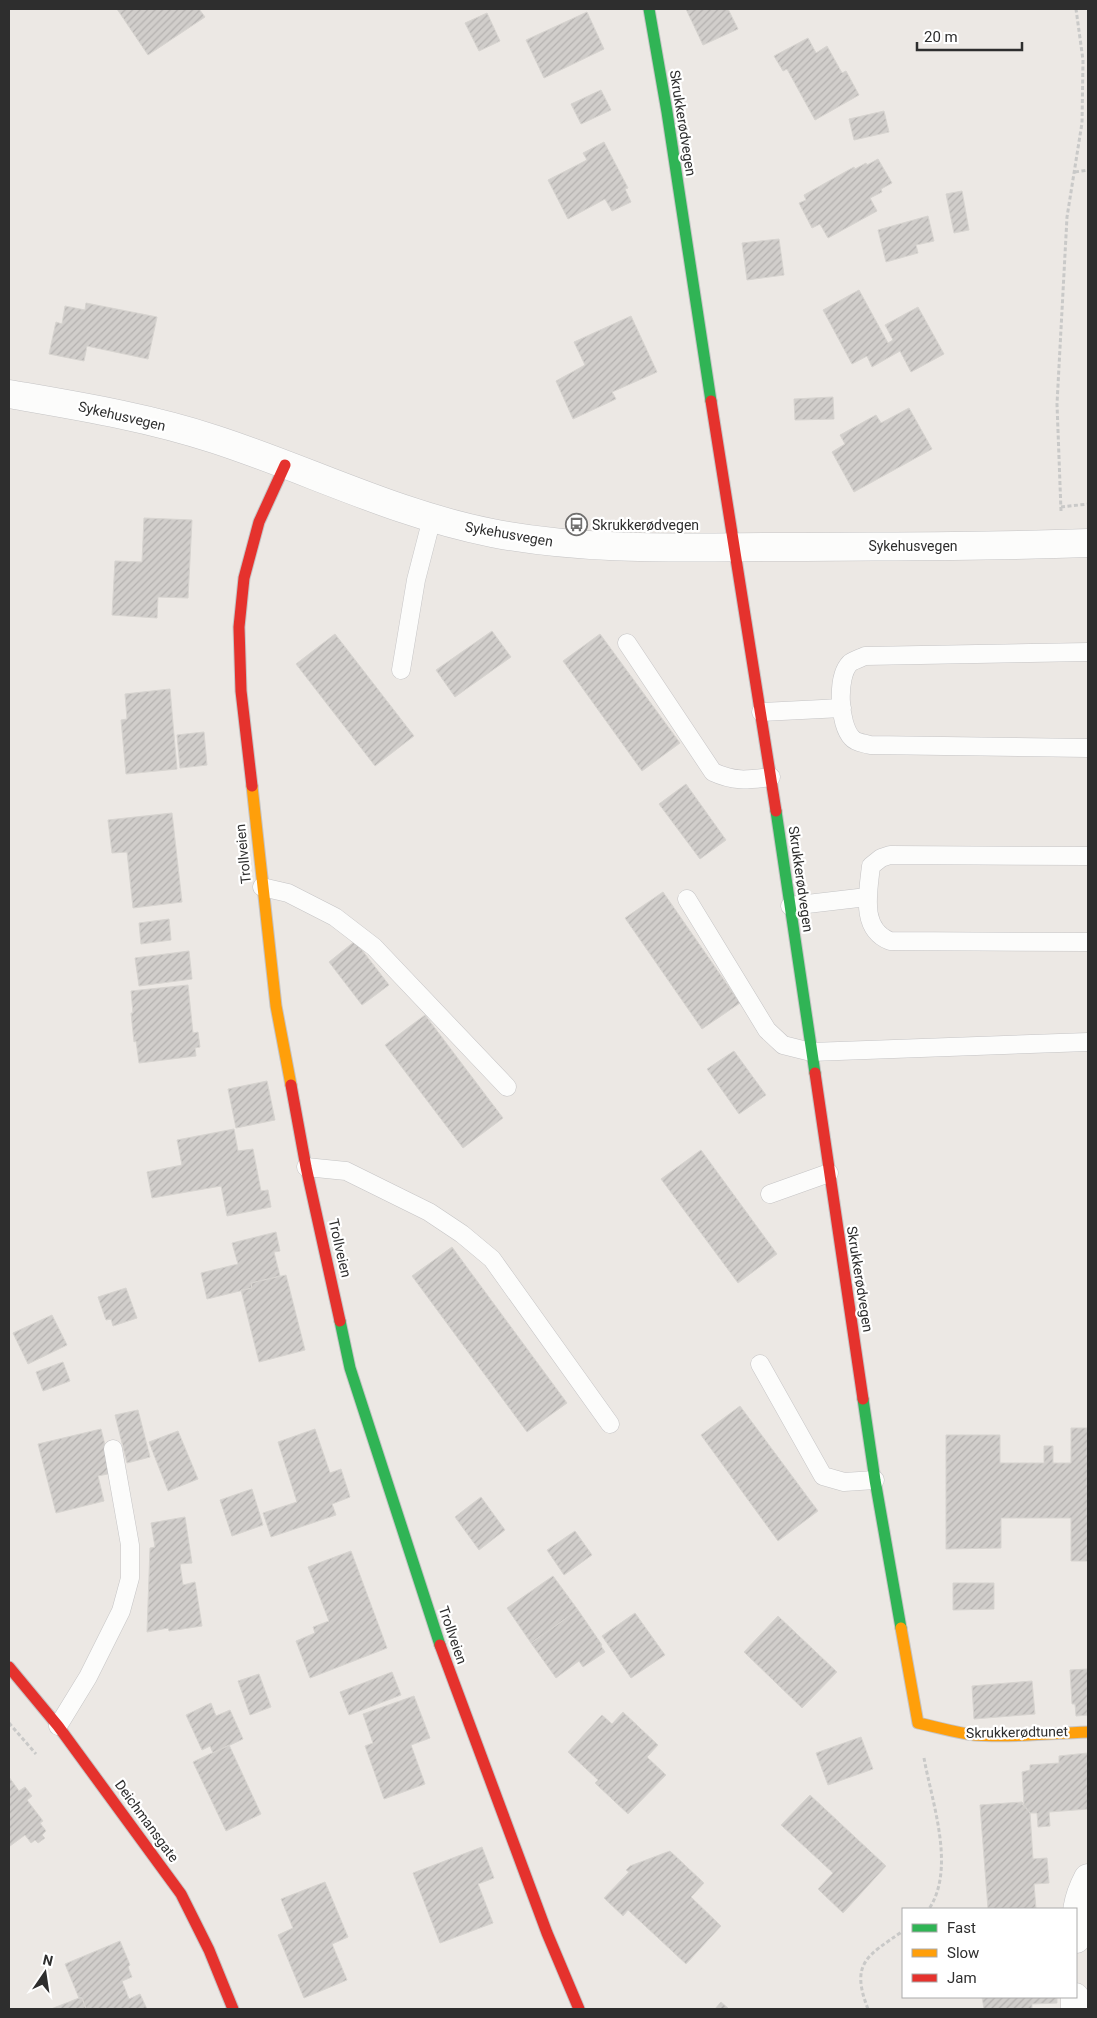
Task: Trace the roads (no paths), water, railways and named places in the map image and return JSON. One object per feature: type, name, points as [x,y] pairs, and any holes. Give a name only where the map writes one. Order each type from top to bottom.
[{"type":"street","name":"Skrukkerødvegen","points":[[649,9],[667,112],[693,292],[771,777],[810,1052],[875,1480],[918,1723]]},
{"type":"street","name":"Sykehusvegen","points":[[9,394],[98,410],[213,438],[349,490],[432,518],[490,532],[543,541],[670,549],[1075,544]]},
{"type":"street","name":"Trollveien","points":[[285,465],[259,522],[244,578],[238,627],[241,692],[276,1006],[306,1167],[350,1368],[445,1660],[547,1933],[579,2009]]},
{"type":"street","name":"Deichmansgate","points":[[9,1667],[58,1726],[181,1894],[209,1950],[233,2009]]},
{"type":"street","name":"Skrukkerødtunet","points":[[918,1723],[960,1734],[1003,1736],[1053,1732],[1088,1732]]},
{"type":"street","points":[[1076,1908],[1088,1878]]},
{"type":"lane","points":[[401,670],[416,580],[432,518]]},
{"type":"lane","points":[[626,643],[713,772],[729,779],[747,780],[771,777]]},
{"type":"lane","points":[[1088,652],[865,656],[850,663],[841,689],[844,727],[853,740],[870,745],[1088,748]]},
{"type":"lane","points":[[761,712],[842,708]]},
{"type":"lane","points":[[1088,856],[890,855],[881,858],[871,866],[867,898],[873,929],[881,937],[890,941],[1088,942]]},
{"type":"lane","points":[[262,887],[288,893],[335,917],[374,947],[507,1087]]},
{"type":"lane","points":[[790,906],[867,898]]},
{"type":"lane","points":[[687,899],[767,1030],[783,1045],[810,1052],[1088,1042]]},
{"type":"lane","points":[[306,1167],[346,1172],[429,1212],[462,1234],[492,1259],[610,1424]]},
{"type":"lane","points":[[770,1194],[829,1173]]},
{"type":"lane","points":[[760,1364],[823,1476],[844,1482],[875,1480]]},
{"type":"lane","points":[[58,1726],[88,1677],[121,1611],[130,1578],[130,1545],[113,1449]]},
{"type":"place","name":"Skrukkerødvegen","points":[[576,525]]}]
